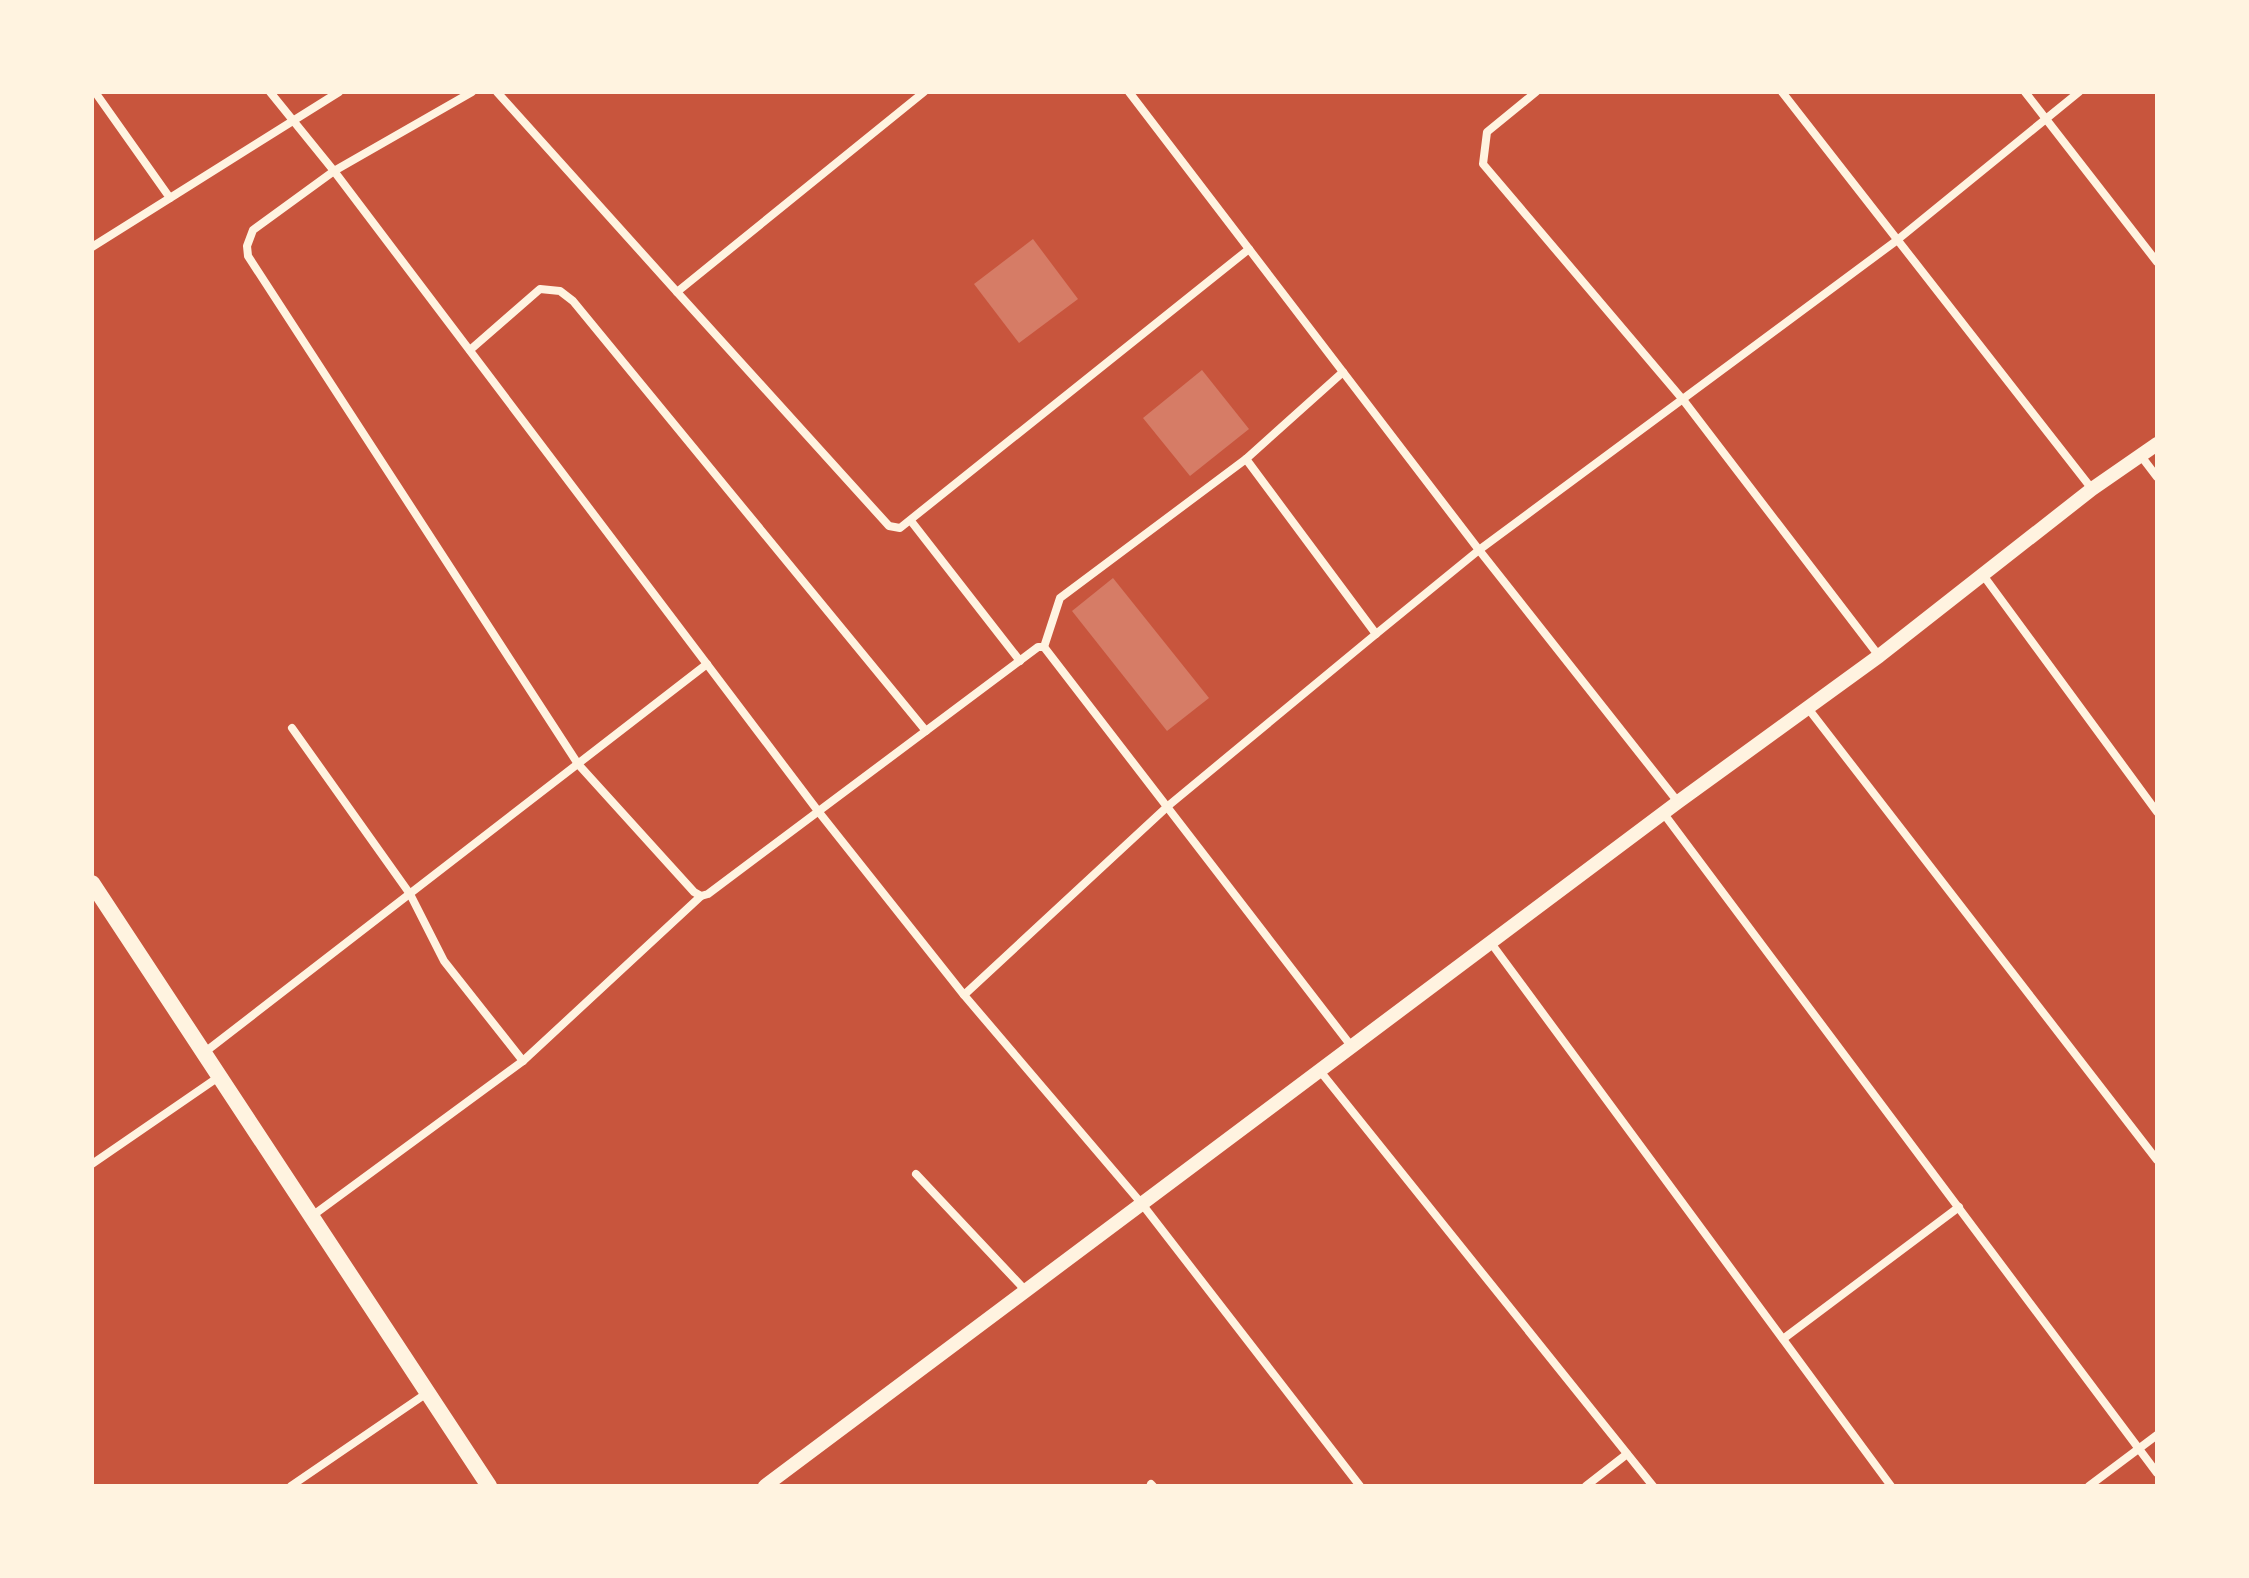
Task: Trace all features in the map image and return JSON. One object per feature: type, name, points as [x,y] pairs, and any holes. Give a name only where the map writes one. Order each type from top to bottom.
[{"type":"main road","points":[[92,883],[489,1486]]},
{"type":"street","points":[[95,92],[170,198]]},
{"type":"street","points":[[270,92],[291,122],[334,171],[818,811],[964,995],[1142,1204],[1360,1486]]},
{"type":"street","points":[[92,247],[339,92]]},
{"type":"street","points":[[472,92],[334,171],[253,230],[247,246],[248,256],[578,764],[701,896]]},
{"type":"street","points":[[497,92],[889,526],[900,528],[911,521],[1249,249]]},
{"type":"street","points":[[677,292],[924,92]]},
{"type":"street","points":[[1129,92],[1479,550],[1678,802]]},
{"type":"street","points":[[1536,92],[1487,132],[1483,164],[1684,401],[1879,656]]},
{"type":"street","points":[[1782,92],[2092,489]]},
{"type":"street","points":[[2025,92],[2157,262]]},
{"type":"street","points":[[964,995],[1168,806],[1479,550],[1896,241],[2079,92]]},
{"type":"street","points":[[470,350],[540,289],[560,291],[573,301],[926,731]]},
{"type":"street","points":[[1044,647],[1060,598],[1246,459],[1343,372]]},
{"type":"street","points":[[765,1486],[1678,802],[1879,656],[2092,489],[2157,444]]},
{"type":"street","points":[[2141,456],[2157,477]]},
{"type":"street","points":[[1246,459],[1376,634]]},
{"type":"street","points":[[911,521],[1020,661]]},
{"type":"street","points":[[1983,575],[2157,812]]},
{"type":"street","points":[[312,1216],[523,1061],[701,896],[708,894],[1038,647],[1044,647]]},
{"type":"street","points":[[1044,647],[1352,1047]]},
{"type":"street","points":[[205,1052],[707,664]]},
{"type":"street","points":[[1807,707],[2157,1160]]},
{"type":"street","points":[[292,728],[410,894],[444,961],[523,1061]]},
{"type":"street","points":[[1664,814],[2157,1473]]},
{"type":"street","points":[[1491,943],[1891,1486]]},
{"type":"street","points":[[1320,1071],[1653,1486]]},
{"type":"street","points":[[92,1164],[220,1076]]},
{"type":"street","points":[[916,1174],[1026,1291]]},
{"type":"street","points":[[1783,1339],[1959,1207]]},
{"type":"street","points":[[291,1486],[428,1393]]},
{"type":"street","points":[[2089,1486],[2157,1435]]},
{"type":"street","points":[[1586,1486],[1627,1454]]},
{"type":"building","points":[[1033,239],[1078,299],[1019,343],[974,284]]},
{"type":"building","points":[[1202,370],[1249,429],[1190,476],[1143,418]]},
{"type":"building","points":[[1113,578],[1209,698],[1167,731],[1072,611]]}]
